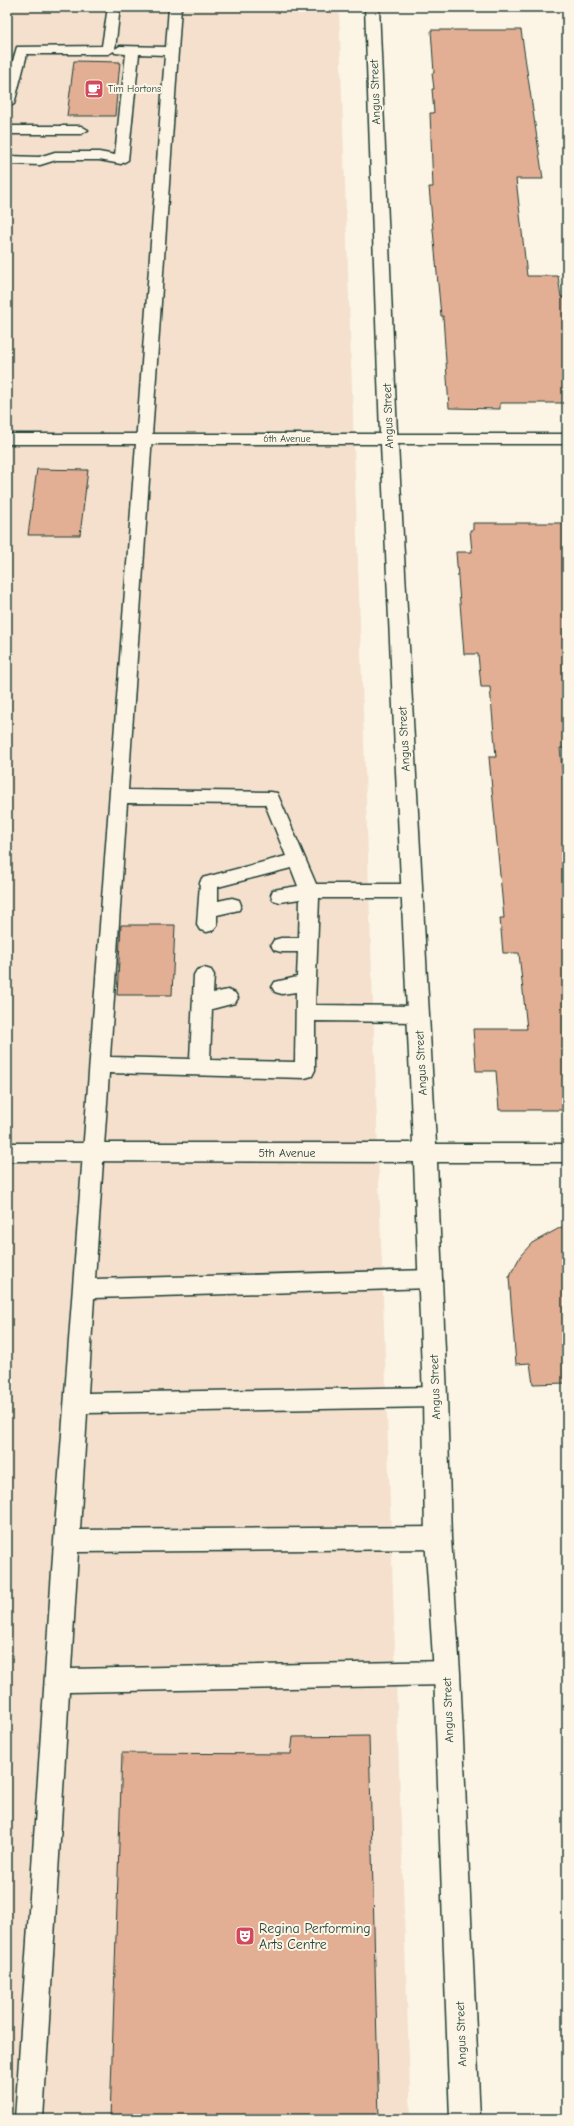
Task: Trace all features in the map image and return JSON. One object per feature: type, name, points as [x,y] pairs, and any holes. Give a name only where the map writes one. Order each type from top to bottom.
[{"type":"street","name":"Angus Street","points":[[372,7],[389,439],[431,1279],[438,1538],[447,1673],[465,2119]]},
{"type":"street","name":"6th Avenue","points":[[7,439],[567,439]]},
{"type":"street","name":"5th Avenue","points":[[7,1152],[567,1153]]},
{"type":"lane","points":[[108,50],[114,7]]},
{"type":"lane","points":[[29,2119],[66,1541],[175,7]]},
{"type":"lane","points":[[7,104],[22,50],[172,51]]},
{"type":"lane","points":[[7,160],[40,161],[60,166],[94,166],[121,160],[133,51]]},
{"type":"lane","points":[[7,130],[81,130]]},
{"type":"lane","points":[[99,1065],[305,1070],[305,1013],[310,891],[271,798],[119,796]]},
{"type":"lane","points":[[232,905],[207,917],[208,883],[296,860]]},
{"type":"lane","points":[[280,895],[310,891],[412,891]]},
{"type":"lane","points":[[281,945],[308,945]]},
{"type":"lane","points":[[200,1067],[204,975]]},
{"type":"lane","points":[[282,987],[306,983]]},
{"type":"lane","points":[[203,1003],[228,998]]},
{"type":"lane","points":[[305,1013],[418,1014]]},
{"type":"lane","points":[[84,1289],[431,1279]]},
{"type":"lane","points":[[77,1403],[435,1398]]},
{"type":"lane","points":[[66,1541],[438,1538]]},
{"type":"lane","points":[[58,1681],[447,1673]]},
{"type":"shaded area","points":[[7,7],[339,7],[411,2119],[7,2119]]},
{"type":"building","points":[[431,30],[521,30],[543,179],[516,179],[527,276],[558,276],[561,297],[567,297],[567,403],[500,403],[500,409],[449,408],[443,316],[441,316],[429,187],[433,187],[430,113],[434,113],[432,73],[434,73]]},
{"type":"building","name":"Tim Hortons","points":[[74,61],[120,62],[115,116],[67,116]]},
{"type":"building","points":[[37,469],[88,470],[80,535],[28,535]]},
{"type":"building","points":[[473,523],[567,523],[567,748],[560,748],[567,817],[567,1110],[499,1110],[496,1071],[476,1071],[473,1029],[527,1029],[519,953],[503,953],[500,918],[504,918],[489,757],[496,757],[490,687],[481,687],[478,654],[464,654],[456,552],[472,552],[470,530],[473,530]]},
{"type":"building","points":[[121,925],[175,925],[172,995],[117,995]]},
{"type":"building","points":[[567,1224],[567,1383],[533,1384],[530,1363],[516,1364],[509,1277],[521,1255],[532,1243]]},
{"type":"building","name":"Regina Performing Arts Centre","points":[[369,1736],[379,2119],[110,2119],[122,1753],[291,1754],[293,1737]]},
{"type":"place","name":"Tim Hortons","points":[[94,89]]},
{"type":"place","name":"Regina Performing Arts Centre","points":[[245,1936]]}]
